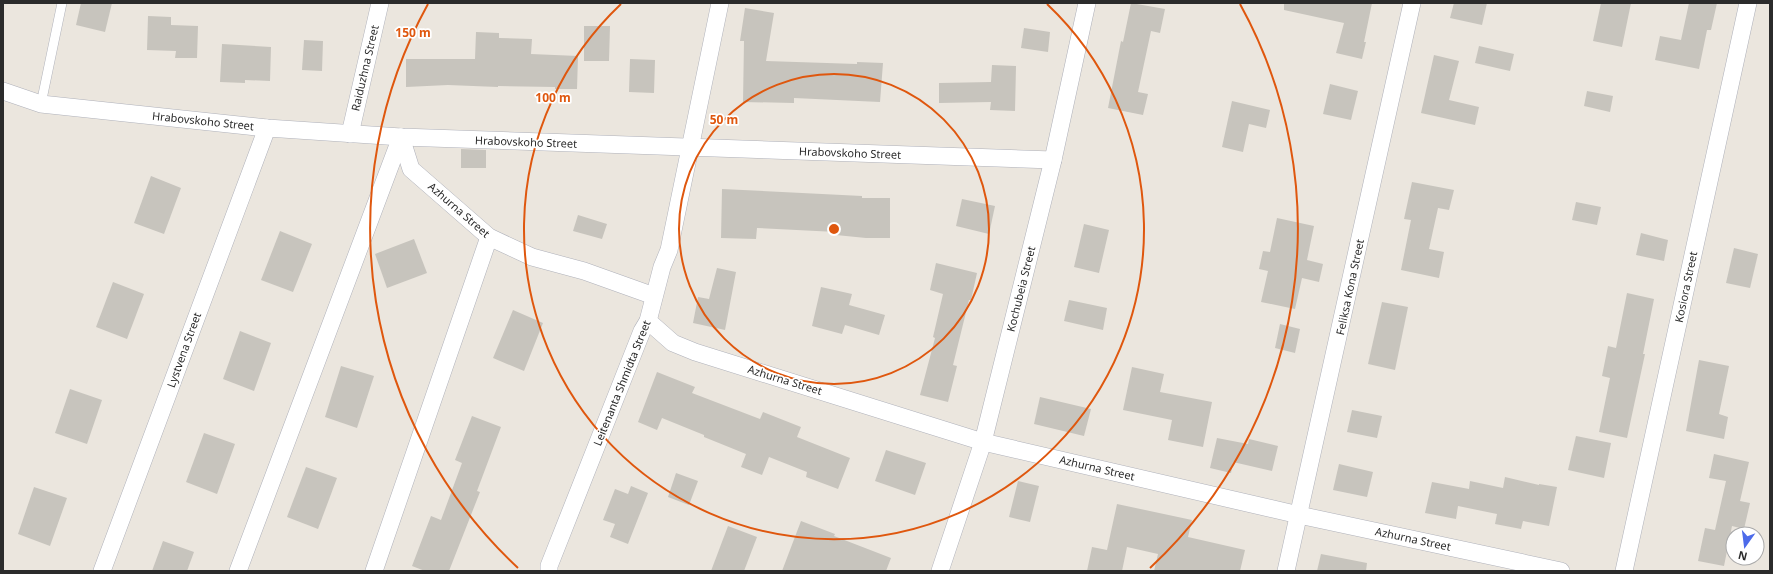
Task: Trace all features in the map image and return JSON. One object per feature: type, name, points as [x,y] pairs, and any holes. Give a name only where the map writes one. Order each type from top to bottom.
[{"type":"street","name":"Raiduzhna Street","points":[[350,134],[380,3]]},
{"type":"street","name":"Leitenanta Shmidta Street","points":[[549,571],[549,566],[642,331],[648,321],[662,267],[669,250],[720,3]]},
{"type":"street","name":"Kochubeia Street","points":[[940,571],[983,442],[1053,160],[1087,3]]},
{"type":"street","name":"Feliksa Kona Street","points":[[1286,571],[1412,3]]},
{"type":"street","name":"Kosiora Street","points":[[1624,571],[1748,3]]},
{"type":"street","name":"Hrabovskoho Street","points":[[3,91],[41,104],[267,128],[401,138],[1053,160]]},
{"type":"street","name":"Lystvena Street","points":[[102,571],[267,128]]},
{"type":"street","name":"Azhurna Street","points":[[401,138],[411,168],[489,237],[532,257],[584,271],[654,296]]},
{"type":"street","points":[[238,571],[401,138]]},
{"type":"street","points":[[374,571],[489,237]]},
{"type":"street","name":"Azhurna Street","points":[[648,321],[673,343],[695,352],[983,442],[1299,515],[1561,571]]},
{"type":"lane","points":[[41,104],[62,3]]},
{"type":"building","points":[[81,3],[112,3],[105,32],[76,25]]},
{"type":"building","points":[[1131,3],[1165,9],[1160,33],[1151,31],[1138,92],[1148,94],[1143,115],[1108,108],[1121,41],[1123,42]]},
{"type":"building","points":[[1284,3],[1372,3],[1362,59],[1336,53],[1344,23],[1284,10]]},
{"type":"building","points":[[1454,3],[1487,3],[1482,25],[1450,18]]},
{"type":"building","points":[[1601,3],[1631,3],[1622,47],[1593,41]]},
{"type":"building","points":[[1689,3],[1717,3],[1711,30],[1707,30],[1699,69],[1655,60],[1660,36],[1681,40]]},
{"type":"building","points":[[745,8],[774,13],[766,61],[857,64],[857,62],[883,63],[880,102],[794,98],[794,103],[743,102],[744,41],[740,41]]},
{"type":"building","points":[[148,16],[171,17],[171,25],[198,26],[197,58],[175,58],[176,51],[147,50]]},
{"type":"building","points":[[584,26],[610,26],[609,61],[584,61]]},
{"type":"building","points":[[1024,28],[1050,32],[1048,52],[1021,48]]},
{"type":"building","points":[[476,32],[499,33],[499,38],[532,39],[531,54],[578,56],[577,89],[555,89],[555,87],[448,85],[406,87],[406,59],[475,59]]},
{"type":"building","points":[[304,40],[323,41],[322,71],[302,70]]},
{"type":"building","points":[[222,44],[271,47],[270,81],[245,80],[245,83],[220,82]]},
{"type":"building","points":[[1479,46],[1514,54],[1510,71],[1475,63]]},
{"type":"building","points":[[1434,55],[1459,61],[1449,100],[1479,107],[1475,125],[1421,113]]},
{"type":"building","points":[[630,59],[655,60],[654,93],[629,92]]},
{"type":"building","points":[[992,65],[1016,66],[1015,111],[990,110],[991,102],[939,103],[939,83],[991,82]]},
{"type":"building","points":[[1330,84],[1358,91],[1351,120],[1323,114]]},
{"type":"building","points":[[1587,91],[1613,96],[1610,112],[1584,106]]},
{"type":"building","points":[[1232,101],[1270,110],[1266,128],[1249,124],[1243,152],[1222,147]]},
{"type":"building","points":[[461,149],[486,150],[486,168],[461,168]]},
{"type":"building","points":[[151,176],[181,188],[164,234],[134,223]]},
{"type":"building","points":[[1412,182],[1454,190],[1449,210],[1438,208],[1429,249],[1444,252],[1439,278],[1401,270],[1411,220],[1404,219]]},
{"type":"building","points":[[722,189],[862,196],[862,198],[890,198],[890,238],[866,238],[836,235],[836,232],[757,228],[756,239],[721,238]]},
{"type":"building","points":[[962,199],[995,206],[989,234],[956,226]]},
{"type":"building","points":[[1576,202],[1601,207],[1597,225],[1572,220]]},
{"type":"building","points":[[578,215],[607,224],[602,239],[573,231]]},
{"type":"building","points":[[1277,218],[1314,226],[1307,260],[1323,264],[1319,282],[1302,278],[1295,309],[1261,302],[1268,271],[1259,269],[1263,251],[1270,252]]},
{"type":"building","points":[[1084,224],[1109,230],[1099,273],[1074,267]]},
{"type":"building","points":[[280,231],[312,244],[293,292],[261,280]]},
{"type":"building","points":[[1641,233],[1668,240],[1664,261],[1636,255]]},
{"type":"building","points":[[414,239],[427,273],[387,288],[375,254]]},
{"type":"building","points":[[1734,248],[1758,254],[1750,288],[1726,283]]},
{"type":"building","points":[[936,263],[977,273],[953,365],[957,366],[948,402],[920,395],[935,338],[933,337],[943,294],[930,290]]},
{"type":"building","points":[[717,268],[736,272],[725,330],[693,323],[698,297],[709,299]]},
{"type":"building","points":[[113,282],[144,294],[127,339],[96,327]]},
{"type":"building","points":[[821,287],[852,294],[849,305],[885,315],[879,335],[845,325],[842,334],[812,326]]},
{"type":"building","points":[[1627,293],[1654,299],[1643,354],[1645,354],[1627,438],[1599,432],[1610,378],[1602,376],[1608,346],[1616,348]]},
{"type":"building","points":[[1069,300],[1107,308],[1103,330],[1064,321]]},
{"type":"building","points":[[1382,302],[1408,307],[1395,370],[1368,364]]},
{"type":"building","points":[[513,310],[543,323],[524,371],[493,358]]},
{"type":"building","points":[[1280,324],[1300,329],[1295,353],[1275,348]]},
{"type":"building","points":[[240,331],[271,343],[254,391],[223,379]]},
{"type":"building","points":[[1699,360],[1729,366],[1719,414],[1728,417],[1724,439],[1686,431]]},
{"type":"building","points":[[341,366],[374,376],[357,428],[325,417]]},
{"type":"building","points":[[1132,367],[1164,374],[1160,392],[1212,402],[1203,447],[1168,440],[1172,420],[1123,410]]},
{"type":"building","points":[[657,372],[695,387],[692,393],[760,419],[763,412],[801,427],[797,437],[850,458],[838,489],[806,477],[807,472],[769,457],[762,475],[741,467],[746,454],[662,418],[657,430],[638,422]]},
{"type":"building","points":[[70,389],[102,400],[87,444],[55,433]]},
{"type":"building","points":[[1040,397],[1091,409],[1084,436],[1034,424]]},
{"type":"building","points":[[1352,410],[1382,416],[1377,438],[1347,432]]},
{"type":"building","points":[[472,416],[501,427],[477,491],[480,492],[449,571],[425,571],[412,566],[431,516],[441,520],[462,463],[455,460]]},
{"type":"building","points":[[204,433],[235,444],[217,494],[186,482]]},
{"type":"building","points":[[1576,436],[1611,443],[1604,478],[1568,470]]},
{"type":"building","points":[[1217,438],[1248,444],[1249,439],[1278,446],[1272,471],[1233,462],[1231,473],[1210,468]]},
{"type":"building","points":[[886,450],[926,463],[915,495],[875,481]]},
{"type":"building","points":[[1714,454],[1749,462],[1740,501],[1750,503],[1745,526],[1725,526],[1724,566],[1698,561],[1705,528],[1715,530],[1726,481],[1709,478]]},
{"type":"building","points":[[1339,464],[1373,472],[1367,497],[1333,490]]},
{"type":"building","points":[[306,467],[337,478],[318,529],[287,517]]},
{"type":"building","points":[[676,473],[698,481],[689,505],[668,497]]},
{"type":"building","points":[[1505,477],[1539,485],[1557,487],[1549,526],[1523,521],[1521,529],[1495,524],[1497,514],[1458,506],[1456,519],[1425,513],[1432,482],[1469,489],[1470,481],[1503,488]]},
{"type":"building","points":[[1018,481],[1039,486],[1030,522],[1009,517]]},
{"type":"building","points":[[631,486],[648,493],[628,544],[610,537],[615,524],[603,520],[615,489],[628,494]]},
{"type":"building","points":[[34,487],[67,498],[50,546],[18,534]]},
{"type":"building","points":[[1117,504],[1192,520],[1188,537],[1245,550],[1240,571],[1154,571],[1158,554],[1127,547],[1122,571],[1087,571],[1092,547],[1107,550]]},
{"type":"building","points":[[801,521],[835,534],[834,536],[891,558],[886,571],[782,571]]},
{"type":"building","points":[[728,526],[757,537],[744,571],[711,571]]},
{"type":"building","points":[[163,541],[194,552],[187,571],[152,571]]},
{"type":"building","points":[[1321,554],[1367,563],[1366,571],[1317,571]]}]
